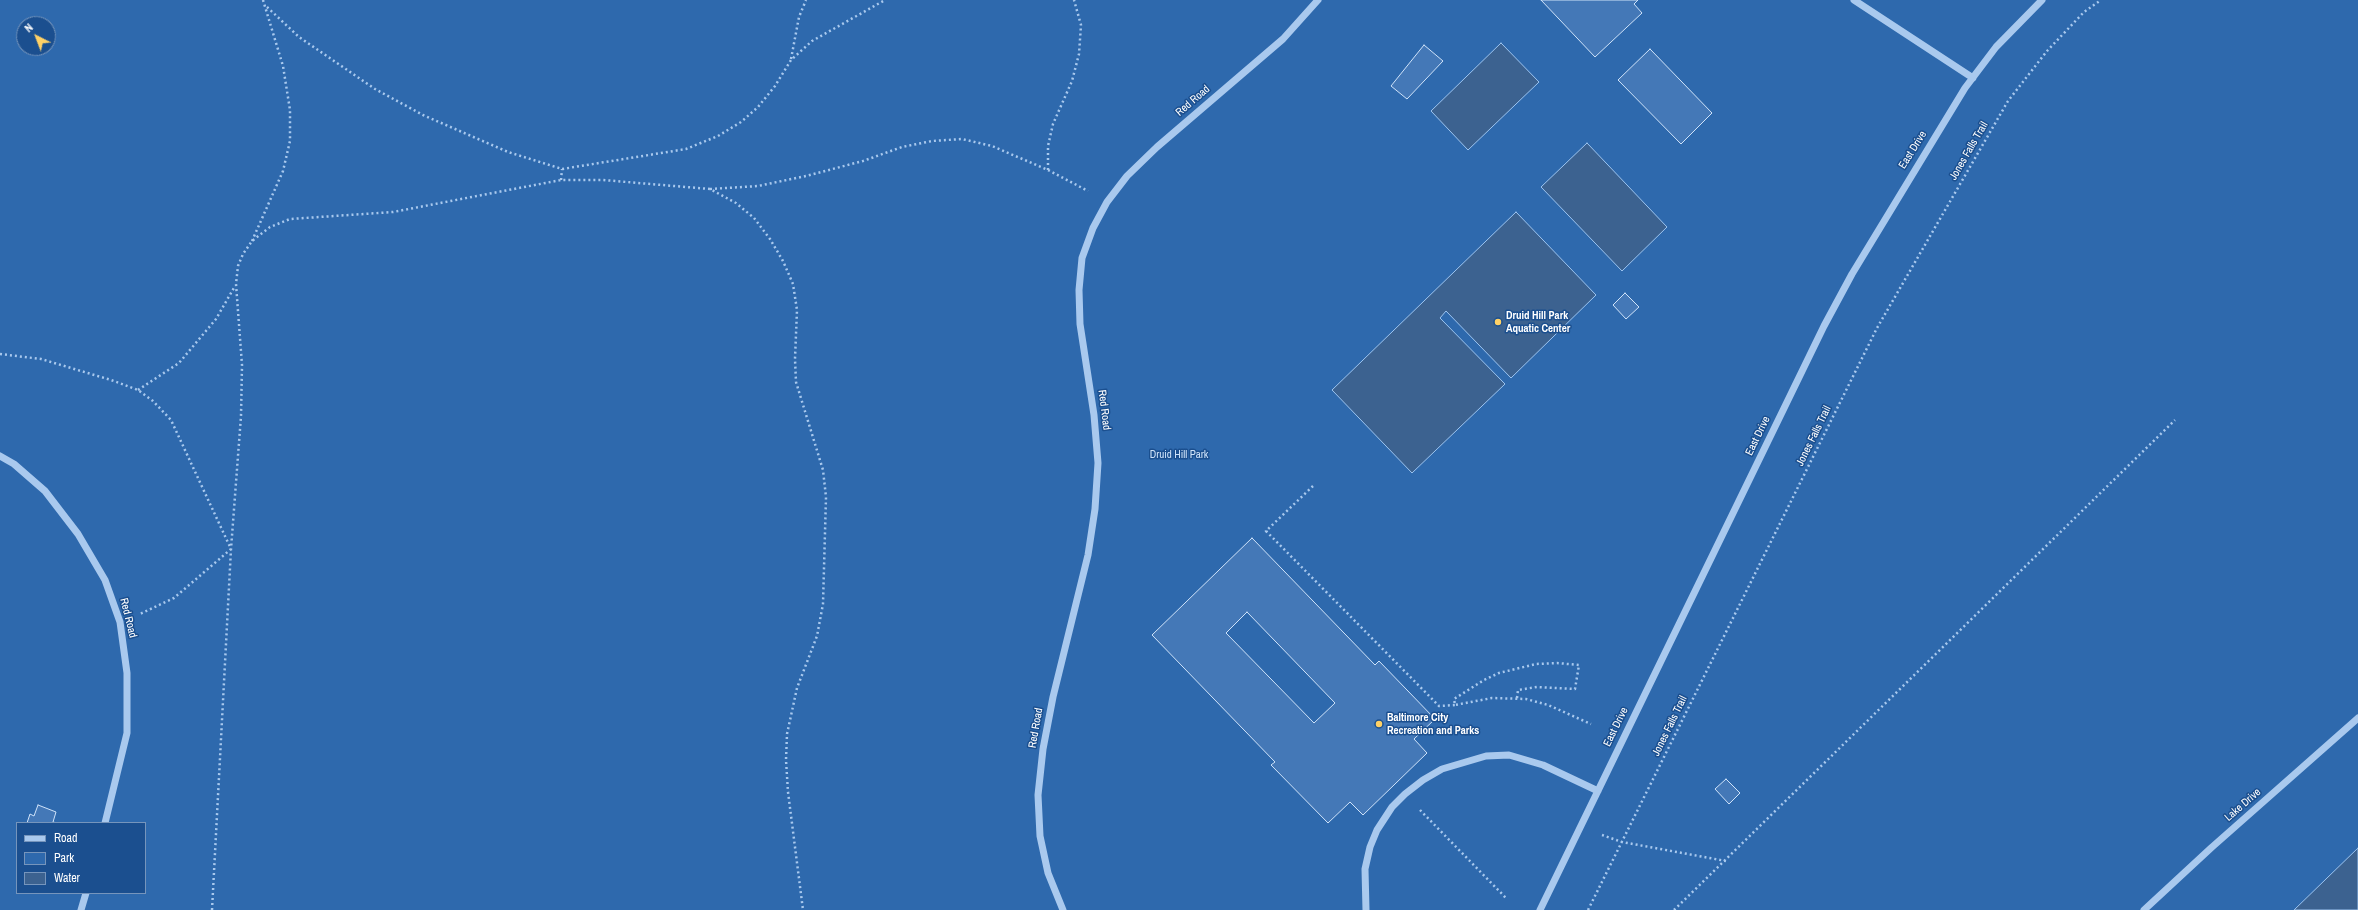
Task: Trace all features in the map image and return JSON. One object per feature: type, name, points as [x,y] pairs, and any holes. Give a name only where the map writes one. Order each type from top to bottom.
[{"type":"street","name":"Red Road","points":[[1063,910],[1048,873],[1040,836],[1038,795],[1043,749],[1052,697],[1084,569],[1095,509],[1098,463],[1094,415],[1080,324],[1078,290],[1082,258],[1093,228],[1107,202],[1127,176],[1157,147],[1282,39],[1318,0]]},
{"type":"street","points":[[1854,0],[1973,78]]},
{"type":"street","name":"East Drive","points":[[1540,910],[1824,326],[1882,222],[1973,78],[1996,47],[2042,0]]},
{"type":"street","name":"Red Road","points":[[0,456],[14,464],[45,491],[78,534],[105,580],[120,622],[127,673],[127,734],[105,822]]},
{"type":"street","name":"Lake Drive","points":[[2144,910],[2211,848],[2358,718]]},
{"type":"street","points":[[1366,910],[1365,869],[1370,847],[1377,830],[1392,807],[1405,794],[1423,780],[1442,769],[1486,756],[1509,755],[1543,765],[1598,791]]},
{"type":"street","points":[[81,910],[86,894]]},
{"type":"path","points":[[212,910],[242,365],[236,284],[238,266],[243,254],[252,241],[283,171],[290,141],[290,110],[283,66],[267,7],[263,0]]},
{"type":"path","points":[[791,60],[800,17],[806,0]]},
{"type":"path","points":[[267,7],[299,37],[375,89],[423,115],[508,152],[562,169],[686,149],[718,136],[741,122],[758,108],[775,86],[791,60],[812,41],[885,0]]},
{"type":"path","points":[[1048,170],[1048,146],[1053,124],[1072,81],[1079,54],[1082,25],[1074,0]]},
{"type":"path","name":"Jones Falls Trail","points":[[1588,910],[1880,321],[2008,101],[2047,51],[2084,12],[2101,0]]},
{"type":"path","points":[[252,241],[270,227],[290,219],[393,212],[561,180],[603,180],[710,190],[758,186],[806,176],[863,161],[902,147],[932,141],[962,139],[992,146],[1048,170],[1107,202]]},
{"type":"path","points":[[561,180],[562,169]]},
{"type":"path","points":[[710,190],[736,203],[754,218],[770,239],[783,261],[792,284],[797,310],[795,359],[796,382],[823,470],[826,497],[821,617],[817,636],[796,688],[790,709],[786,740],[788,792],[803,910]]},
{"type":"path","points":[[138,390],[179,364],[216,319],[236,284]]},
{"type":"path","points":[[0,354],[41,359],[111,380],[138,390],[153,401],[171,420],[231,550]]},
{"type":"path","points":[[1674,910],[1726,861],[2175,420]]},
{"type":"path","points":[[1313,486],[1266,530],[1439,706],[1455,705],[1492,698],[1517,698],[1548,705],[1591,724]]},
{"type":"path","points":[[139,615],[174,598],[231,550]]},
{"type":"path","points":[[1455,705],[1454,700],[1484,680],[1500,673],[1536,664],[1557,663],[1579,665],[1575,689],[1557,686],[1530,688],[1518,690],[1517,698]]},
{"type":"path","points":[[1418,809],[1506,898]]},
{"type":"path","points":[[1580,827],[1622,842],[1726,861]]},
{"type":"green space","name":"Druid Hill Park","points":[[0,0],[2358,0],[2358,910],[0,910]]},
{"type":"water","points":[[1501,43],[1539,82],[1468,150],[1431,111]]},
{"type":"water","points":[[1587,143],[1667,227],[1622,271],[1541,187]]},
{"type":"water","points":[[1516,212],[1596,295],[1511,378],[1446,311],[1440,318],[1505,384],[1412,473],[1332,390]]},
{"type":"water","points":[[2358,848],[2358,910],[2294,910]]},
{"type":"building","points":[[1541,0],[1638,0],[1634,4],[1642,13],[1595,57]]},
{"type":"building","points":[[1424,45],[1443,61],[1407,99],[1391,86]]},
{"type":"building","points":[[1650,49],[1712,113],[1681,144],[1618,80]]},
{"type":"building","points":[[1625,293],[1639,307],[1626,319],[1613,305]]},
{"type":"building","points":[[1252,538],[1375,665],[1379,661],[1435,719],[1414,739],[1427,753],[1363,815],[1350,802],[1328,823],[1271,765],[1275,762],[1152,635]],"holes":[[[1247,612],[1335,703],[1314,723],[1226,633]]]},
{"type":"building","points":[[1726,779],[1740,793],[1729,804],[1715,789]]},
{"type":"building","points":[[38,805],[56,812],[53,822],[27,822],[30,814],[34,816]]},
{"type":"place","name":"Druid Hill Park Aquatic Center","points":[[1498,322]]},
{"type":"place","name":"Baltimore City Recreation and Parks","points":[[1379,724]]}]
